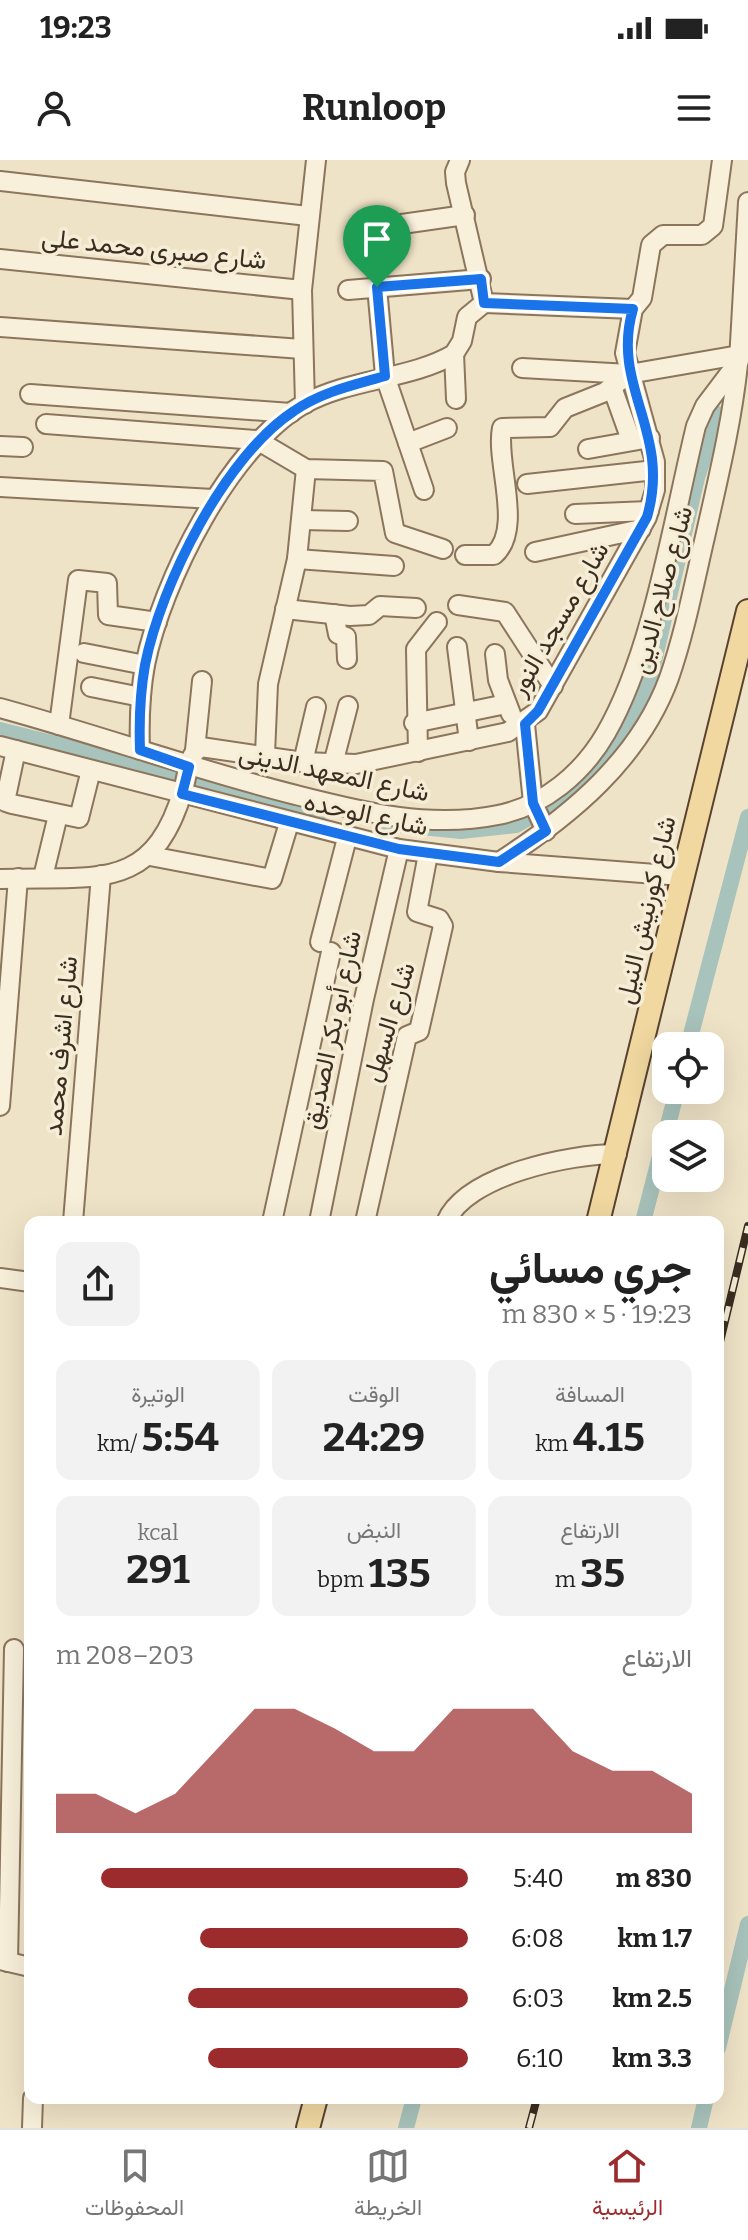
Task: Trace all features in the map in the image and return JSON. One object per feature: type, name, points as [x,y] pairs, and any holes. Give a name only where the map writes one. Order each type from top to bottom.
[{"type":"main road","name":"شارع كورنيش النيل","points":[[600,1216],[748,611]]},
{"type":"main road","points":[[308,2128],[314,2104]]},
{"type":"street","points":[[298,408],[302,290],[316,160]]},
{"type":"street","points":[[460,160],[455,172],[484,303]]},
{"type":"street","points":[[522,368],[629,374],[742,359],[748,203],[716,203],[722,160]]},
{"type":"street","points":[[0,181],[308,216]]},
{"type":"street","name":"شارع مسجد النور","points":[[192,759],[209,746],[303,762],[356,764],[469,741],[522,725],[538,711],[649,511],[655,470],[641,439],[625,353],[633,309],[642,298],[651,245],[663,235],[709,232],[716,203]]},
{"type":"street","points":[[360,230],[465,215]]},
{"type":"street","name":"شارع صبرى محمد على","points":[[0,259],[302,290]]},
{"type":"street","points":[[348,290],[481,279]]},
{"type":"street","points":[[377,287],[385,376],[424,490]]},
{"type":"street","points":[[456,399],[454,354],[462,341],[467,317],[484,303],[633,309]]},
{"type":"street","points":[[0,327],[302,349]]},
{"type":"street","points":[[140,750],[145,665],[157,622],[213,499],[257,440],[298,408],[454,354]]},
{"type":"street","name":"شارع المعهد الدينى","points":[[0,708],[140,750],[192,759],[401,819],[468,820],[502,814],[533,803],[562,785],[586,762],[620,705],[641,647],[696,426],[705,406],[742,359]]},
{"type":"street","name":"شارع صلاح الدين","points":[[499,862],[546,831],[600,784],[626,753],[668,681],[681,639],[742,359]]},
{"type":"street","points":[[465,555],[494,555],[501,545],[508,511],[502,428],[546,429],[565,408],[612,387],[629,374]]},
{"type":"street","points":[[588,449],[641,439],[612,387]]},
{"type":"street","points":[[30,394],[298,408]]},
{"type":"street","points":[[46,424],[257,440],[306,469],[383,471],[395,533],[443,549]]},
{"type":"street","points":[[408,443],[447,428]]},
{"type":"street","points":[[0,446],[23,447]]},
{"type":"street","points":[[265,754],[268,684],[297,559],[306,469]]},
{"type":"street","points":[[527,484],[655,470]]},
{"type":"street","points":[[0,487],[213,499]]},
{"type":"street","points":[[575,514],[649,511]]},
{"type":"street","points":[[617,512],[619,534]]},
{"type":"street","points":[[302,520],[348,521]]},
{"type":"street","points":[[535,552],[641,529]]},
{"type":"street","points":[[297,559],[394,566]]},
{"type":"street","points":[[59,725],[78,580],[107,583],[108,615],[157,622]]},
{"type":"street","points":[[458,605],[505,612],[553,686]]},
{"type":"street","points":[[285,609],[369,615],[380,606],[416,608]]},
{"type":"street","points":[[334,614],[338,634],[346,637],[347,659]]},
{"type":"street","points":[[418,752],[414,723],[416,649],[437,622]]},
{"type":"street","points":[[457,647],[469,741]]},
{"type":"street","points":[[84,653],[145,665]]},
{"type":"street","points":[[495,654],[506,704],[522,725],[533,803],[546,831]]},
{"type":"street","points":[[0,1106],[9,879],[122,872],[150,856],[168,828],[182,794],[192,759],[202,681]]},
{"type":"street","points":[[91,687],[141,697]]},
{"type":"street","points":[[414,723],[466,715],[506,704]]},
{"type":"street","points":[[333,764],[348,706]]},
{"type":"street","points":[[303,762],[316,707]]},
{"type":"street","points":[[8,748],[6,802],[58,815],[81,816],[91,770]]},
{"type":"street","name":"شارع الوحده","points":[[8,748],[399,849],[499,862],[682,876]]},
{"type":"street","points":[[43,877],[58,815]]},
{"type":"street","points":[[150,856],[272,879],[289,823]]},
{"type":"street","points":[[273,1216],[347,838]]},
{"type":"street","name":"شارع أبو بكر الصديق","points":[[320,1216],[364,999],[399,849]]},
{"type":"street","name":"شارع السهل","points":[[366,1216],[407,1036],[419,1031],[443,926],[439,919],[417,912],[428,854]]},
{"type":"street","name":"شارع اشرف محمد","points":[[73,1216],[101,875]]},
{"type":"street","points":[[450,1216],[457,1205],[480,1188],[551,1162],[617,1154]]},
{"type":"street","points":[[0,1278],[24,1281]]},
{"type":"street","points":[[14,1649],[4,1961],[24,1966]]},
{"type":"street","points":[[32,2128],[33,2104]]},
{"type":"waterway","points":[[382,823],[461,831],[516,825],[572,793],[618,744],[649,683],[697,478],[718,414]]},
{"type":"waterway","points":[[0,730],[324,811]]},
{"type":"waterway","points":[[692,1032],[748,817]]},
{"type":"waterway","points":[[645,1216],[673,1104]]},
{"type":"waterway","points":[[724,2023],[748,1924]]},
{"type":"waterway","points":[[406,2128],[412,2104]]},
{"type":"waterway","points":[[699,2128],[705,2104]]},
{"type":"railway","points":[[724,1325],[748,1226]]},
{"type":"railway","points":[[529,2128],[535,2104]]},
{"type":"route","points":[[481,279],[484,303],[633,309],[625,353],[650,438],[655,462],[655,490],[647,517],[634,542],[538,711],[525,724],[533,803],[546,831],[499,862],[399,849],[182,794],[189,767],[140,750],[141,697],[150,644],[167,597],[213,499],[257,440],[291,413],[328,393],[385,376],[377,287],[481,279]]}]
